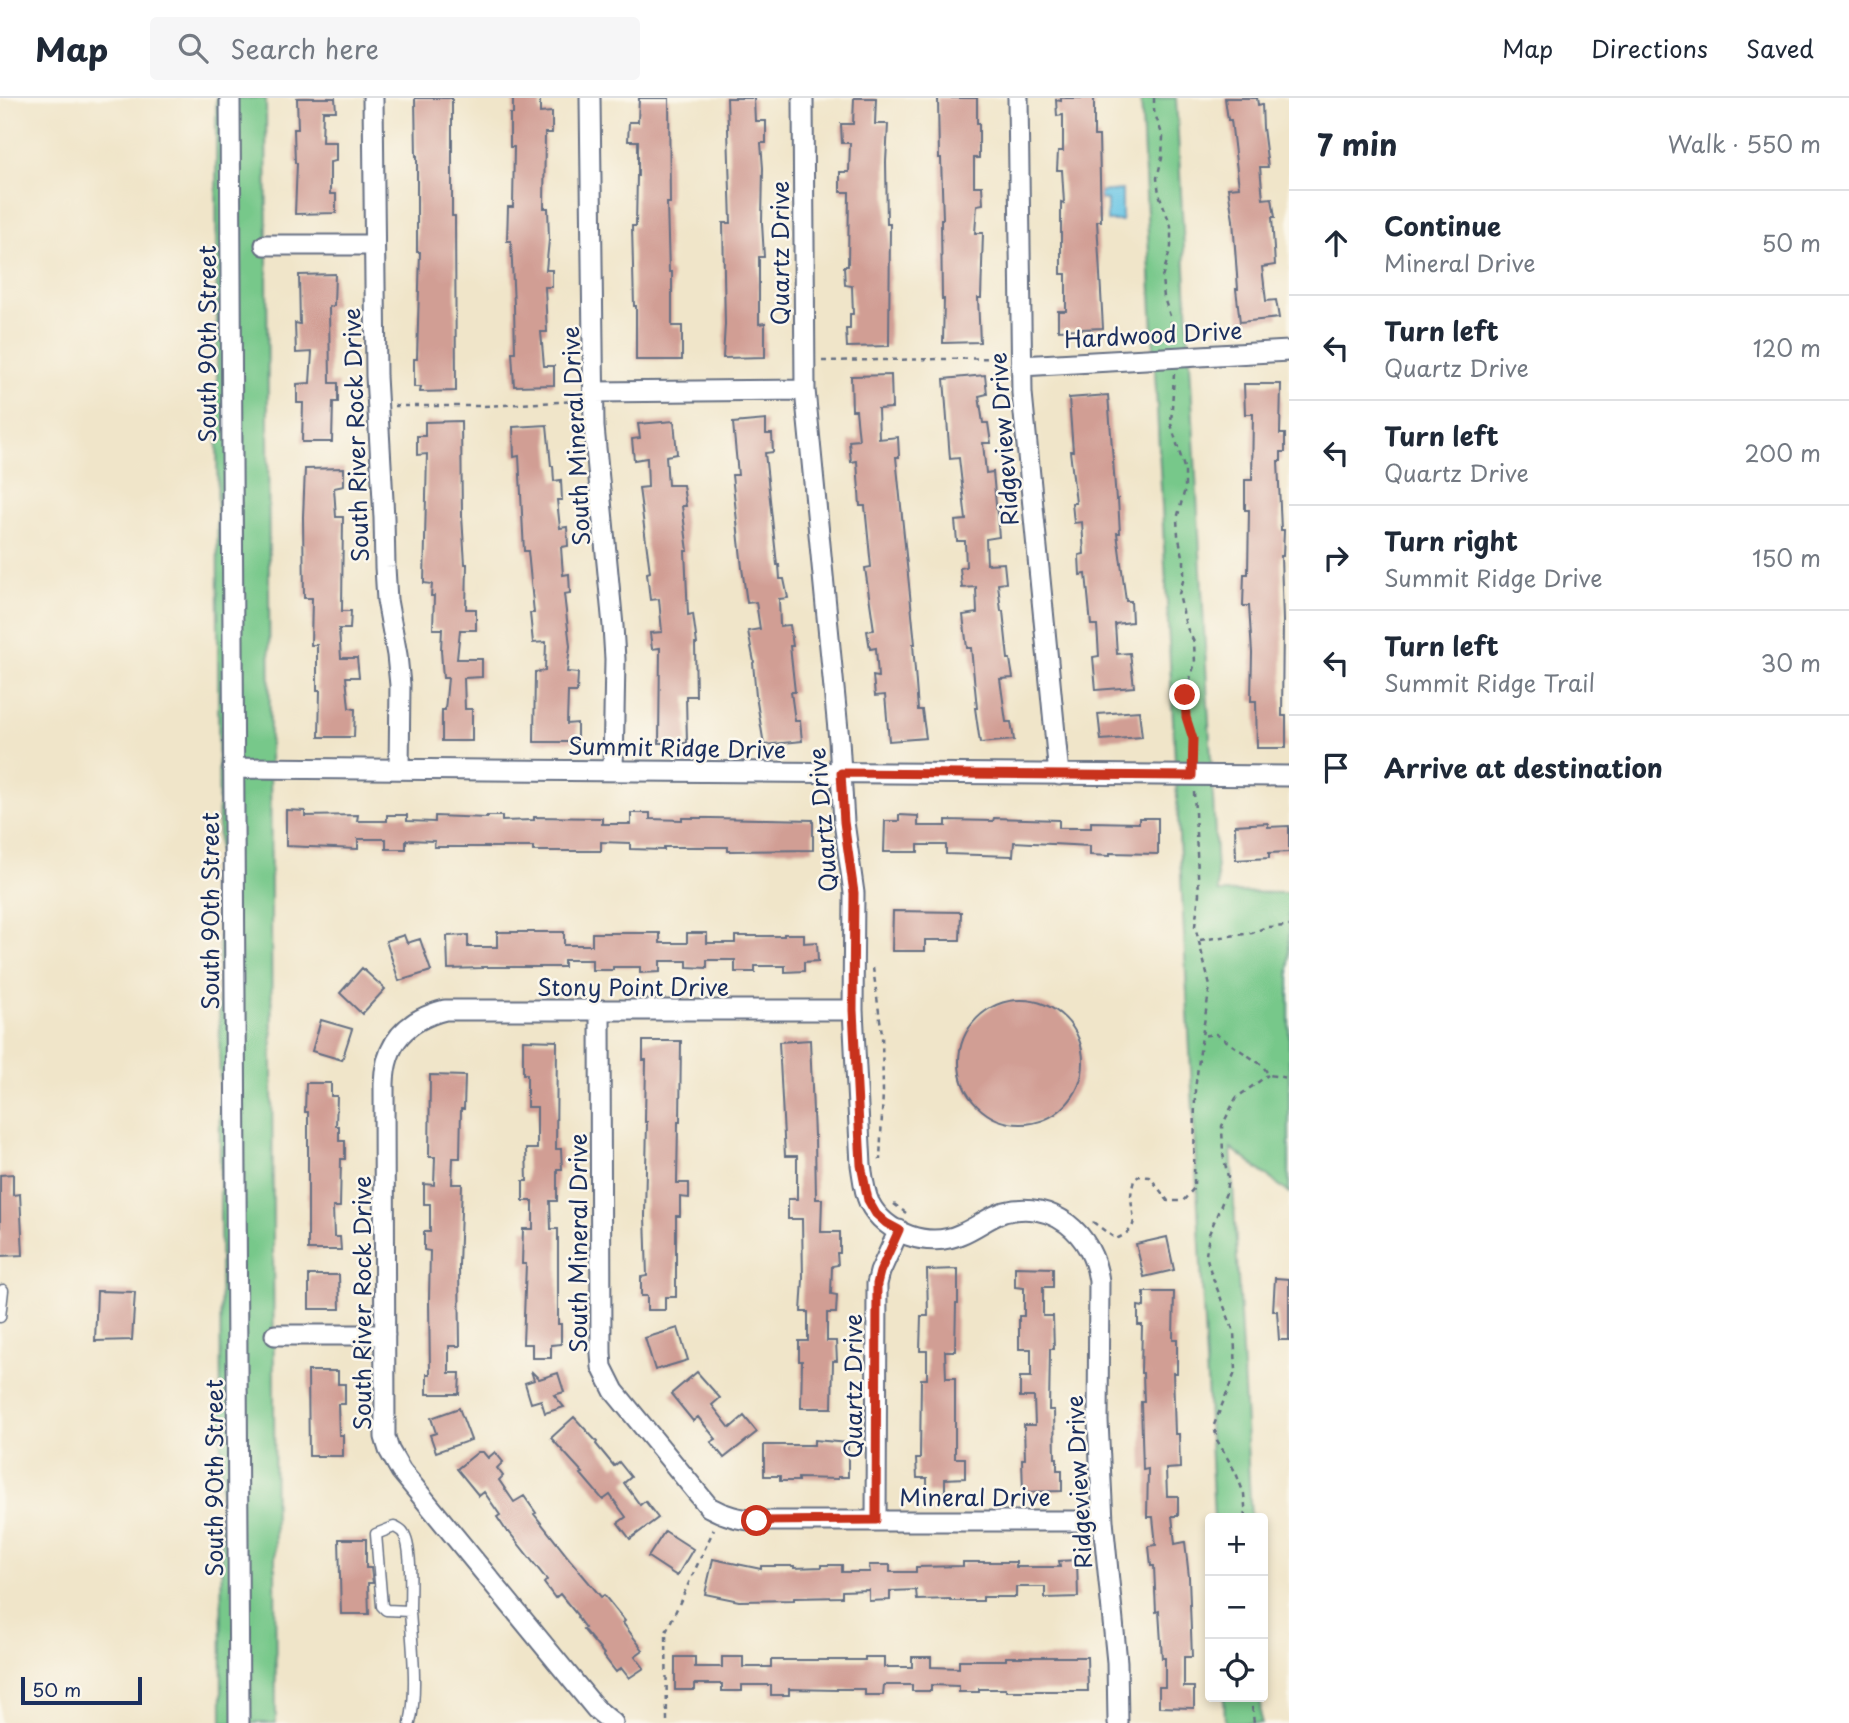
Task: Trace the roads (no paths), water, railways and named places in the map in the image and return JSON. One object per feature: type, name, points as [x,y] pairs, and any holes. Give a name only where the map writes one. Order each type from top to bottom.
[{"type":"street","name":"South 90th Street","points":[[230,98],[239,1723]]},
{"type":"street","name":"South River Rock Drive","points":[[373,98],[377,405],[387,600],[400,685],[399,769]]},
{"type":"street","name":"South Mineral Drive","points":[[590,98],[595,450],[615,659],[613,771]]},
{"type":"street","name":"Quartz Drive","points":[[803,98],[805,390],[844,822],[854,893],[853,1010],[861,1165],[868,1200],[876,1214],[886,1223],[905,1223],[880,1272],[877,1284],[876,1520]]},
{"type":"street","name":"Ridgeview Drive","points":[[1018,98],[1020,362],[1059,775]]},
{"type":"street","points":[[265,245],[374,245]]},
{"type":"street","name":"Hardwood Drive","points":[[1020,362],[1289,351]]},
{"type":"street","points":[[594,396],[805,390]]},
{"type":"street","name":"Summit Ridge Drive","points":[[233,768],[1289,776]]},
{"type":"street","name":"Stony Point Drive","points":[[415,1021],[445,1010],[853,1010]]},
{"type":"street","name":"South Mineral Drive","points":[[600,1010],[602,1367],[614,1391],[719,1520]]},
{"type":"street","name":"South River Rock Drive","points":[[415,1021],[392,1048],[384,1073],[385,1437],[401,1471],[596,1709],[613,1723]]},
{"type":"street","name":"Ridgeview Drive","points":[[905,1223],[917,1238],[947,1239],[1002,1213],[1016,1210],[1046,1213],[1073,1228],[1084,1241],[1097,1265],[1097,1387],[1103,1521],[1117,1662],[1118,1723]]},
{"type":"street","points":[[275,1335],[385,1335]]},
{"type":"street","name":"Mineral Drive","points":[[719,1520],[1103,1521]]},
{"type":"lane","points":[[0,1317],[3,1290]]},
{"type":"lane","points":[[410,1611],[386,1610],[382,1606],[376,1534],[394,1527],[403,1532],[408,1543],[411,1574],[413,1666],[410,1723]]},
{"type":"water","points":[[1122,190],[1122,221],[1107,221],[1107,200],[1100,199],[1099,192]]}]
